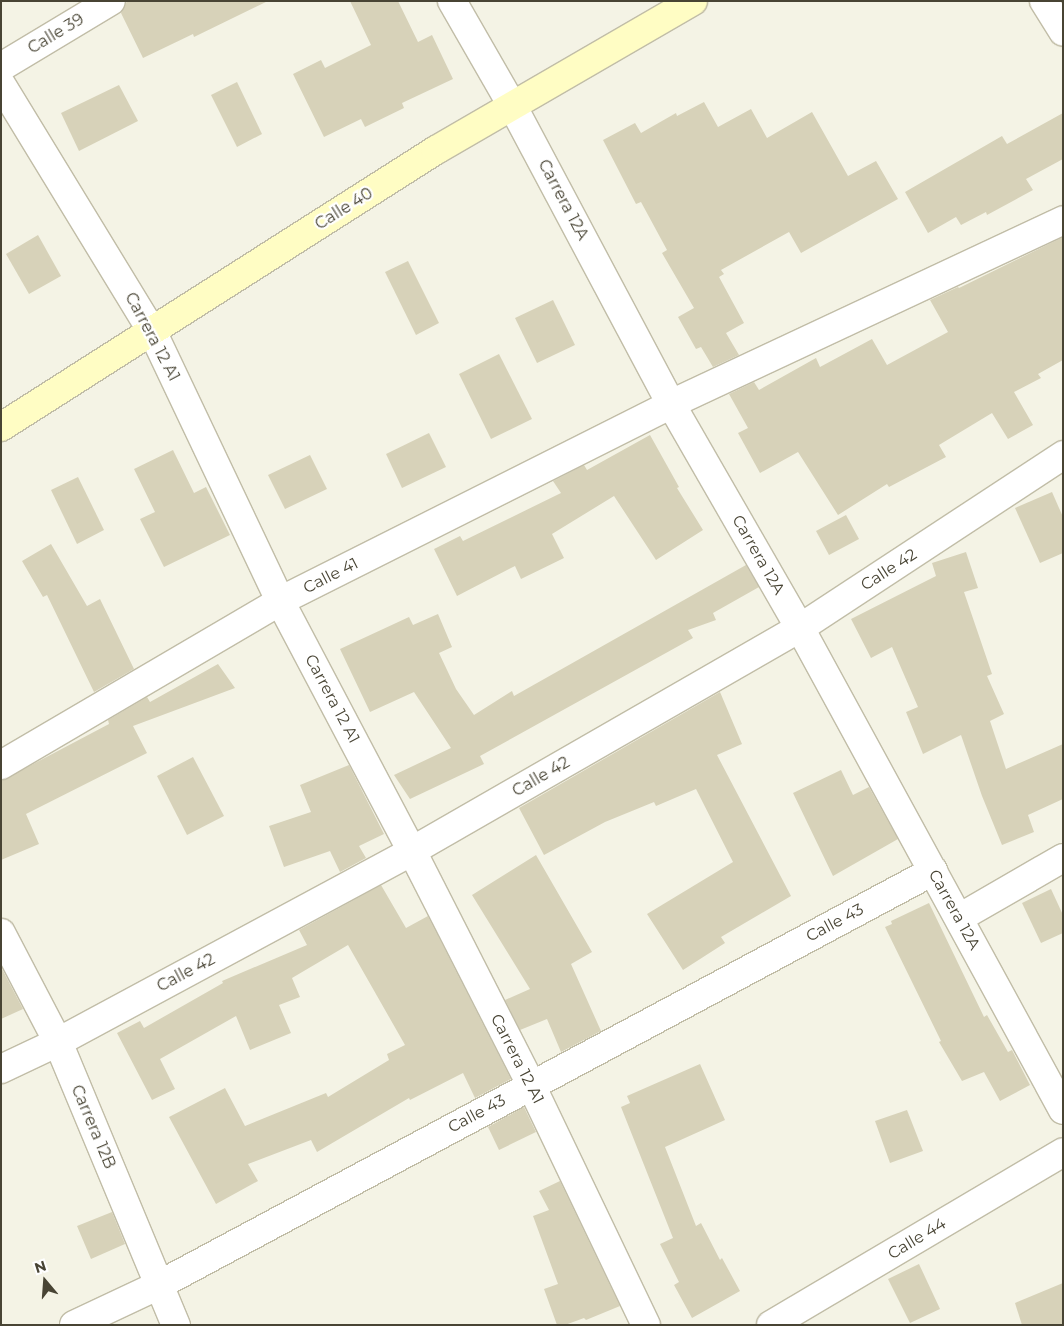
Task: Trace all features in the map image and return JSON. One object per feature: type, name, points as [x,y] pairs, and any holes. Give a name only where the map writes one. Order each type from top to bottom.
[{"type":"street","name":"Calle 39","points":[[1,67],[111,1]]},
{"type":"street","name":"Carrera 12A","points":[[452,1],[513,107],[671,404],[800,628],[1063,1110]]},
{"type":"street","name":"Calle 40","points":[[1,427],[436,150],[693,1]]},
{"type":"street","points":[[1044,1],[1063,32]]},
{"type":"street","name":"Carrera 12 A1","points":[[1,84],[152,331],[280,602],[412,851],[530,1085],[646,1325]]},
{"type":"street","name":"Calle 41","points":[[1,765],[280,602],[671,404],[1063,220]]},
{"type":"street","name":"Calle 42","points":[[1,1069],[58,1042],[412,851],[800,628],[1063,455]]},
{"type":"street","points":[[959,918],[1063,858]]},
{"type":"street","name":"Calle 43","points":[[74,1325],[159,1285],[933,871]]},
{"type":"street","name":"Carrera 12B","points":[[1,933],[58,1042],[176,1325]]},
{"type":"street","name":"Calle 44","points":[[771,1325],[1063,1152]]},
{"type":"building","points":[[127,1],[268,1],[194,37],[193,34],[143,58],[121,13]]},
{"type":"building","points":[[350,1],[398,1],[418,42],[432,35],[453,79],[402,103],[404,108],[365,127],[361,119],[324,137],[293,74],[321,60],[325,68],[371,45]]},
{"type":"building","points":[[237,82],[262,134],[237,147],[211,95]]},
{"type":"building","points":[[119,85],[138,121],[79,151],[61,113]]},
{"type":"building","points":[[704,102],[718,127],[751,109],[767,138],[812,112],[848,176],[876,161],[898,199],[801,253],[789,232],[721,270],[724,274],[719,277],[744,323],[726,333],[739,355],[713,367],[701,347],[696,349],[678,317],[694,308],[662,253],[667,250],[641,202],[636,204],[603,140],[635,123],[641,133],[676,113],[677,116]]},
{"type":"building","points":[[1063,113],[1063,159],[1026,179],[1033,190],[987,215],[986,212],[961,225],[956,217],[928,233],[905,192],[1002,136],[1007,144]]},
{"type":"building","points":[[38,235],[61,276],[29,294],[6,254]]},
{"type":"building","points":[[1063,237],[1063,360],[1038,374],[1041,378],[1014,392],[1033,425],[1008,439],[992,413],[939,445],[946,457],[889,487],[887,484],[838,515],[798,452],[760,473],[738,433],[748,428],[729,394],[754,382],[759,390],[816,358],[820,367],[872,339],[887,365],[948,332],[930,300],[959,288]]},
{"type":"building","points":[[408,261],[439,323],[416,335],[385,272]]},
{"type":"building","points":[[553,300],[575,345],[537,363],[515,318]]},
{"type":"building","points":[[499,354],[532,419],[491,439],[459,374]]},
{"type":"building","points":[[429,433],[446,467],[402,488],[386,454]]},
{"type":"building","points":[[650,435],[679,487],[677,488],[703,530],[656,560],[614,496],[552,534],[564,558],[521,579],[515,566],[457,596],[434,549],[460,536],[463,541],[561,493],[553,481],[584,465],[587,470]]},
{"type":"building","points":[[173,450],[194,493],[206,487],[230,535],[164,567],[140,519],[155,512],[134,469]]},
{"type":"building","points":[[310,455],[327,489],[285,509],[268,475]]},
{"type":"building","points":[[78,477],[104,530],[77,544],[51,490]]},
{"type":"building","points":[[1052,492],[1063,517],[1063,553],[1040,563],[1015,508]]},
{"type":"building","points":[[846,515],[859,539],[829,555],[816,531]]},
{"type":"building","points":[[51,544],[87,606],[100,599],[134,669],[94,692],[47,595],[43,597],[22,561]]},
{"type":"building","points":[[966,552],[978,588],[964,592],[992,674],[987,676],[1004,714],[990,721],[1006,769],[1063,744],[1063,799],[1028,815],[1034,832],[1002,845],[982,796],[961,735],[923,754],[906,712],[918,707],[892,647],[871,658],[851,619],[936,576],[932,563]]},
{"type":"building","points":[[746,565],[759,587],[713,613],[716,620],[688,630],[693,638],[480,756],[484,764],[410,799],[394,775],[451,748],[414,692],[370,712],[340,649],[409,617],[413,625],[438,614],[452,647],[439,653],[456,689],[474,715],[512,691],[514,696]]},
{"type":"building","points":[[218,664],[235,688],[133,726],[147,753],[26,814],[39,844],[1,860],[1,781],[109,724],[108,720],[147,697],[150,702]]},
{"type":"building","points":[[720,692],[742,744],[717,755],[791,896],[721,937],[725,943],[683,970],[647,914],[733,862],[696,789],[656,806],[654,802],[605,822],[544,855],[519,808]]},
{"type":"building","points":[[193,757],[224,816],[187,835],[157,776]]},
{"type":"building","points":[[349,765],[384,834],[359,846],[366,858],[340,872],[330,851],[284,867],[269,826],[311,812],[300,785]]},
{"type":"building","points":[[841,770],[853,795],[869,787],[898,839],[833,876],[793,793]]},
{"type":"building","points":[[536,855],[592,952],[571,964],[601,1031],[561,1052],[547,1019],[520,1030],[505,1000],[530,989],[472,895]]},
{"type":"building","points":[[381,885],[406,928],[428,916],[511,1079],[475,1098],[463,1073],[410,1100],[409,1098],[317,1152],[311,1140],[248,1164],[258,1181],[216,1204],[169,1117],[225,1088],[245,1126],[326,1093],[328,1097],[389,1060],[387,1054],[405,1045],[348,945],[292,978],[300,997],[279,1005],[291,1033],[250,1050],[236,1016],[160,1059],[175,1089],[152,1100],[117,1033],[140,1021],[144,1028],[223,983],[222,981],[307,945],[299,930]]},
{"type":"building","points":[[1051,889],[1063,915],[1063,933],[1041,943],[1022,903]]},
{"type":"building","points":[[929,903],[984,1017],[987,1015],[1008,1052],[1012,1050],[1030,1085],[1000,1101],[984,1072],[962,1081],[939,1042],[941,1041],[885,927],[892,924],[891,921]]},
{"type":"building","points":[[1,967],[23,1009],[1,1019]]},
{"type":"building","points":[[700,1064],[725,1120],[665,1147],[696,1226],[701,1223],[720,1260],[722,1258],[740,1291],[692,1318],[674,1285],[679,1282],[660,1244],[673,1238],[621,1107],[630,1103],[627,1096]]},
{"type":"building","points":[[524,1107],[536,1132],[499,1150],[488,1127]]},
{"type":"building","points":[[907,1110],[923,1151],[890,1163],[875,1121]]},
{"type":"building","points":[[560,1181],[620,1306],[586,1320],[584,1318],[565,1325],[557,1325],[544,1289],[558,1284],[533,1216],[549,1210],[539,1191]]},
{"type":"building","points":[[112,1212],[125,1244],[91,1259],[77,1226]]},
{"type":"building","points":[[919,1264],[940,1309],[910,1323],[888,1279]]},
{"type":"building","points":[[1063,1283],[1063,1325],[1022,1325],[1015,1303]]}]
